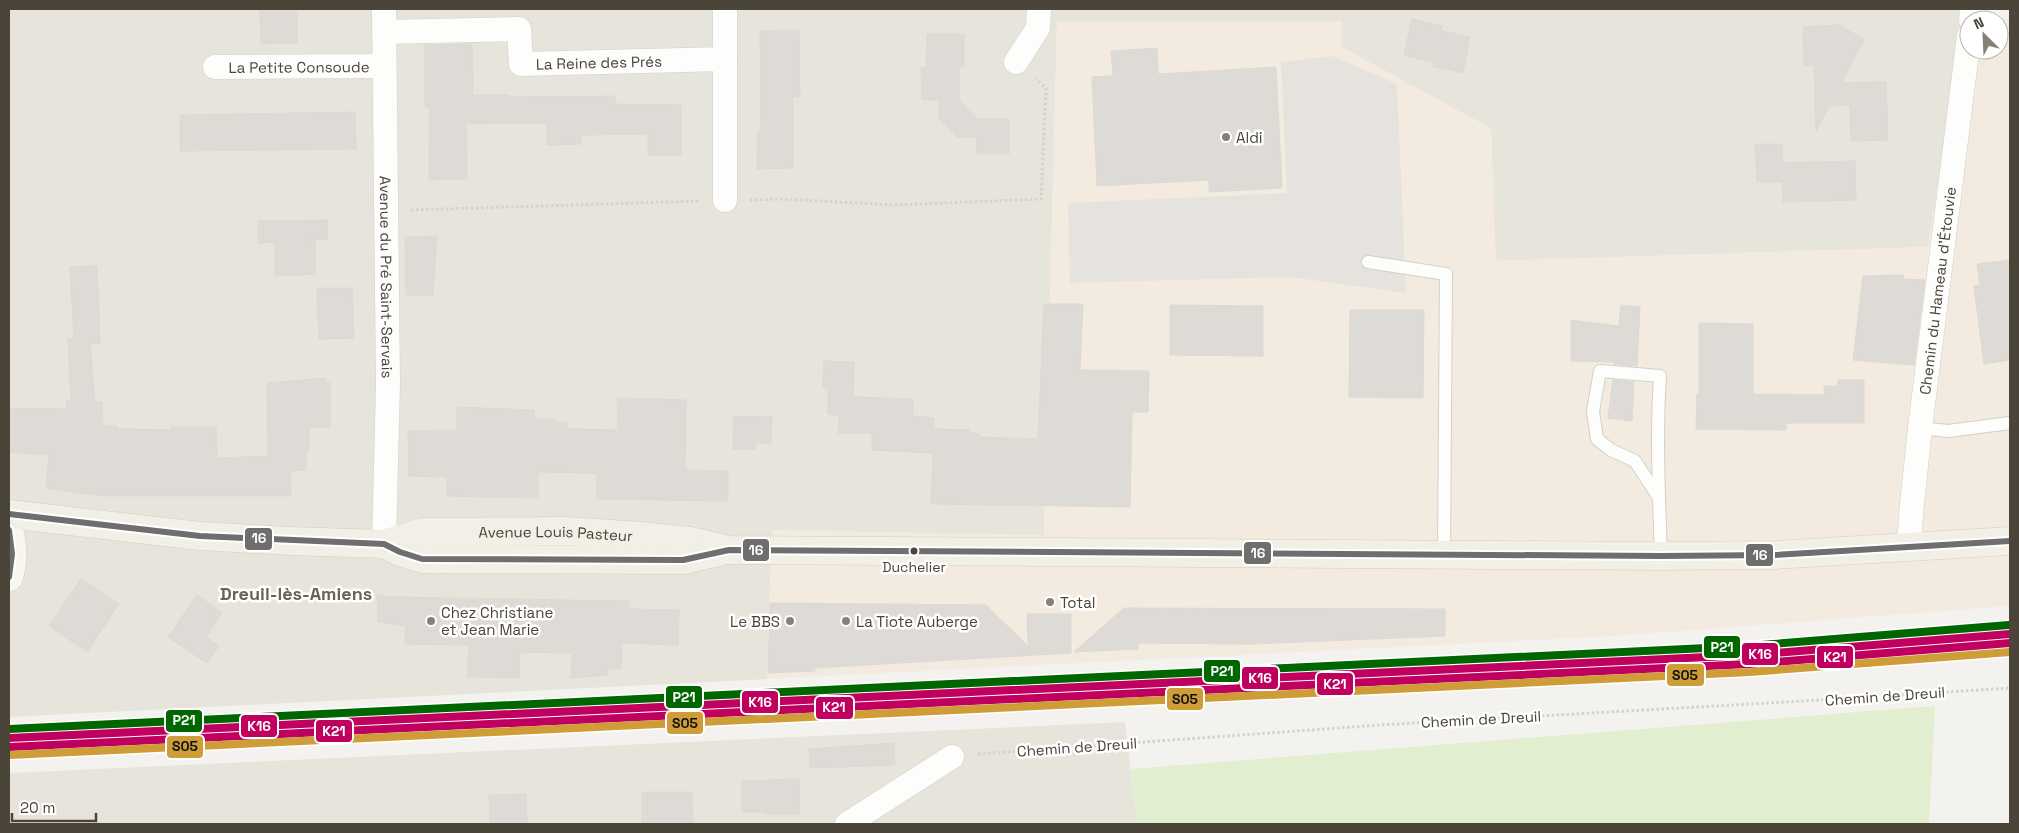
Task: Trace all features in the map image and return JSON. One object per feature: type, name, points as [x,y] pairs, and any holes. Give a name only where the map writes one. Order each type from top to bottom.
[{"type":"main road","name":"Avenue Louis Pasteur","points":[[9,514],[200,536],[384,544],[400,552],[422,559],[683,560],[729,550],[1661,556],[1774,554],[2010,541]]},
{"type":"street","name":"Avenue du Pré Saint-Servais","points":[[384,9],[388,384],[384,544]]},
{"type":"street","points":[[725,9],[725,200]]},
{"type":"street","points":[[1016,62],[1038,28],[1039,9]]},
{"type":"street","name":"La Reine des Prés","points":[[384,32],[519,29],[521,64],[726,59]]},
{"type":"street","name":"Chemin du Hameau d'Étouvie","points":[[1900,548],[1911,514],[1966,60]]},
{"type":"street","name":"La Petite Consoude","points":[[214,67],[384,66]]},
{"type":"street","points":[[9,530],[12,548],[9,577]]},
{"type":"street","points":[[847,824],[952,756]]},
{"type":"lane","points":[[1368,262],[1446,274],[1444,555]]},
{"type":"lane","points":[[1659,498],[1635,460],[1611,450],[1597,438],[1593,411],[1600,371],[1660,376],[1657,428],[1661,556]]},
{"type":"lane","points":[[1920,428],[1948,431],[2010,423]]},
{"type":"path","points":[[387,210],[782,199],[896,205],[1041,199],[1046,88],[1016,62]]},
{"type":"path","name":"Chemin de Dreuil","points":[[952,756],[1380,725],[2010,688]]},
{"type":"shaded area","points":[[9,9],[1966,9],[1959,10],[1959,53],[1928,247],[1495,261],[1491,129],[1340,46],[1057,22],[1044,536],[772,530],[767,679],[9,717]]},
{"type":"shaded area","points":[[2009,18],[2010,606],[1615,636],[767,679],[772,530],[1044,535],[1057,22],[1342,21],[1341,47],[1491,128],[1496,261],[1928,247],[1959,48],[1959,60],[2009,60]]},
{"type":"shaded area","points":[[1332,56],[1397,84],[1406,293],[1290,277],[1070,283],[1068,203],[1287,193],[1281,62]]},
{"type":"shaded area","points":[[1125,722],[1137,824],[9,824],[9,773]]},
{"type":"green space","points":[[1935,706],[1929,824],[1137,824],[1131,769]]},
{"type":"building","points":[[260,9],[297,9],[297,43],[261,44]]},
{"type":"building","points":[[1412,19],[1442,26],[1441,31],[1470,37],[1463,73],[1433,66],[1434,62],[1404,55]]},
{"type":"building","points":[[1840,25],[1864,40],[1841,83],[1886,82],[1888,140],[1851,141],[1850,105],[1829,106],[1816,131],[1814,65],[1804,65],[1803,27]]},
{"type":"building","points":[[799,30],[800,97],[793,97],[793,168],[757,169],[758,130],[761,130],[760,31]]},
{"type":"building","points":[[927,34],[964,34],[964,67],[959,67],[959,100],[977,119],[1009,119],[1009,154],[977,154],[976,137],[957,137],[939,119],[939,100],[922,100],[921,68],[926,67]]},
{"type":"building","points":[[472,44],[473,95],[509,95],[509,97],[615,96],[615,104],[681,105],[681,155],[648,155],[648,134],[581,135],[581,144],[547,145],[547,123],[466,124],[467,179],[429,180],[430,107],[425,107],[425,45]]},
{"type":"building","points":[[1157,48],[1158,74],[1276,67],[1282,188],[1209,192],[1209,180],[1097,186],[1092,77],[1113,76],[1111,51]]},
{"type":"building","points":[[355,112],[356,149],[180,151],[180,115]]},
{"type":"building","points":[[1755,144],[1782,144],[1783,163],[1855,161],[1856,200],[1783,202],[1782,182],[1757,182]]},
{"type":"building","points":[[327,220],[328,239],[310,240],[315,240],[315,274],[275,276],[275,242],[258,243],[258,221]]},
{"type":"building","points":[[437,236],[433,295],[406,295],[405,237]]},
{"type":"building","points":[[2010,260],[2010,360],[1984,364],[1974,286],[1980,285],[1977,264]]},
{"type":"building","points":[[97,266],[100,344],[90,343],[95,402],[102,402],[103,426],[117,426],[118,429],[171,430],[171,427],[216,427],[217,458],[268,456],[267,383],[326,378],[326,382],[330,382],[330,427],[309,427],[309,451],[306,452],[306,470],[290,471],[291,496],[102,496],[46,488],[49,455],[9,452],[9,408],[66,409],[67,401],[71,401],[68,338],[74,339],[70,267]]},
{"type":"building","points":[[1903,275],[1903,279],[1925,280],[1914,365],[1853,360],[1863,276]]},
{"type":"building","points":[[317,288],[352,288],[354,338],[319,339]]},
{"type":"building","points":[[1044,304],[1083,304],[1080,370],[1149,371],[1148,412],[1132,412],[1130,507],[931,504],[933,453],[872,450],[872,433],[838,433],[839,415],[828,414],[828,388],[823,387],[824,361],[854,362],[853,397],[913,399],[913,416],[934,418],[934,429],[970,430],[970,433],[980,434],[980,437],[1038,439]]},
{"type":"building","points":[[1170,305],[1263,306],[1263,356],[1170,355]]},
{"type":"building","points":[[1621,305],[1640,307],[1637,366],[1614,364],[1615,362],[1571,361],[1571,320],[1619,326]]},
{"type":"building","points":[[1350,310],[1424,310],[1423,398],[1349,397]]},
{"type":"building","points":[[1699,323],[1753,324],[1753,394],[1824,395],[1824,386],[1838,386],[1838,380],[1864,380],[1864,423],[1786,423],[1786,430],[1696,429],[1697,394],[1699,394]]},
{"type":"building","points":[[1613,380],[1634,382],[1632,421],[1608,418]]},
{"type":"building","points":[[617,398],[686,400],[685,470],[728,471],[728,501],[597,499],[597,473],[538,472],[538,498],[447,496],[447,477],[409,476],[408,431],[457,430],[457,407],[534,410],[534,419],[555,419],[555,422],[567,422],[567,429],[618,430]]},
{"type":"building","points":[[734,416],[772,417],[771,444],[756,443],[755,449],[733,449]]},
{"type":"building","points":[[81,579],[119,604],[87,652],[49,626]]},
{"type":"building","points":[[197,595],[222,613],[206,637],[219,646],[207,663],[168,637]]},
{"type":"building","points":[[377,595],[393,597],[629,601],[629,609],[679,610],[678,645],[622,643],[621,669],[608,669],[608,675],[571,678],[572,653],[520,652],[519,678],[467,677],[469,645],[405,644],[406,626],[378,622]]},
{"type":"building","points":[[770,603],[986,605],[1028,646],[1027,614],[1071,614],[1071,653],[815,668],[815,671],[768,673]]},
{"type":"building","points":[[1124,608],[1445,609],[1445,636],[1252,644],[1138,643],[1138,649],[1074,652]]},
{"type":"building","points":[[894,743],[895,765],[810,768],[809,749]]},
{"type":"building","points":[[799,779],[800,814],[742,812],[742,781]]},
{"type":"building","points":[[642,792],[692,792],[693,823],[642,824]]},
{"type":"building","points":[[526,794],[527,824],[490,824],[489,795]]},
{"type":"transit line","name":"16","points":[[9,514],[200,536],[384,544],[400,552],[422,559],[683,560],[729,550],[1661,556],[1775,555],[2010,541]]},
{"type":"transit line","name":"16","points":[[9,530],[12,554],[9,577]]},
{"type":"transit line","name":"P21","points":[[9,729],[1748,646],[2009,625]]},
{"type":"transit line","name":"K16","points":[[9,738],[1749,655],[2010,634]]},
{"type":"transit line","name":"K21","points":[[9,747],[1749,664],[2010,643]]},
{"type":"transit line","name":"S05","points":[[10,755],[1750,672],[2010,652]]},
{"type":"place","name":"Aldi","points":[[1226,137]]},
{"type":"place","name":"Duchelier","points":[[914,551]]},
{"type":"place","name":"Total","points":[[1050,602]]},
{"type":"place","name":"Chez Christiane et Jean Marie","points":[[431,621]]},
{"type":"place","name":"Le BBS","points":[[790,621]]},
{"type":"place","name":"La Tiote Auberge","points":[[846,621]]},
{"type":"district","name":"Dreuil-lès-Amiens","points":[[296,593]]}]
